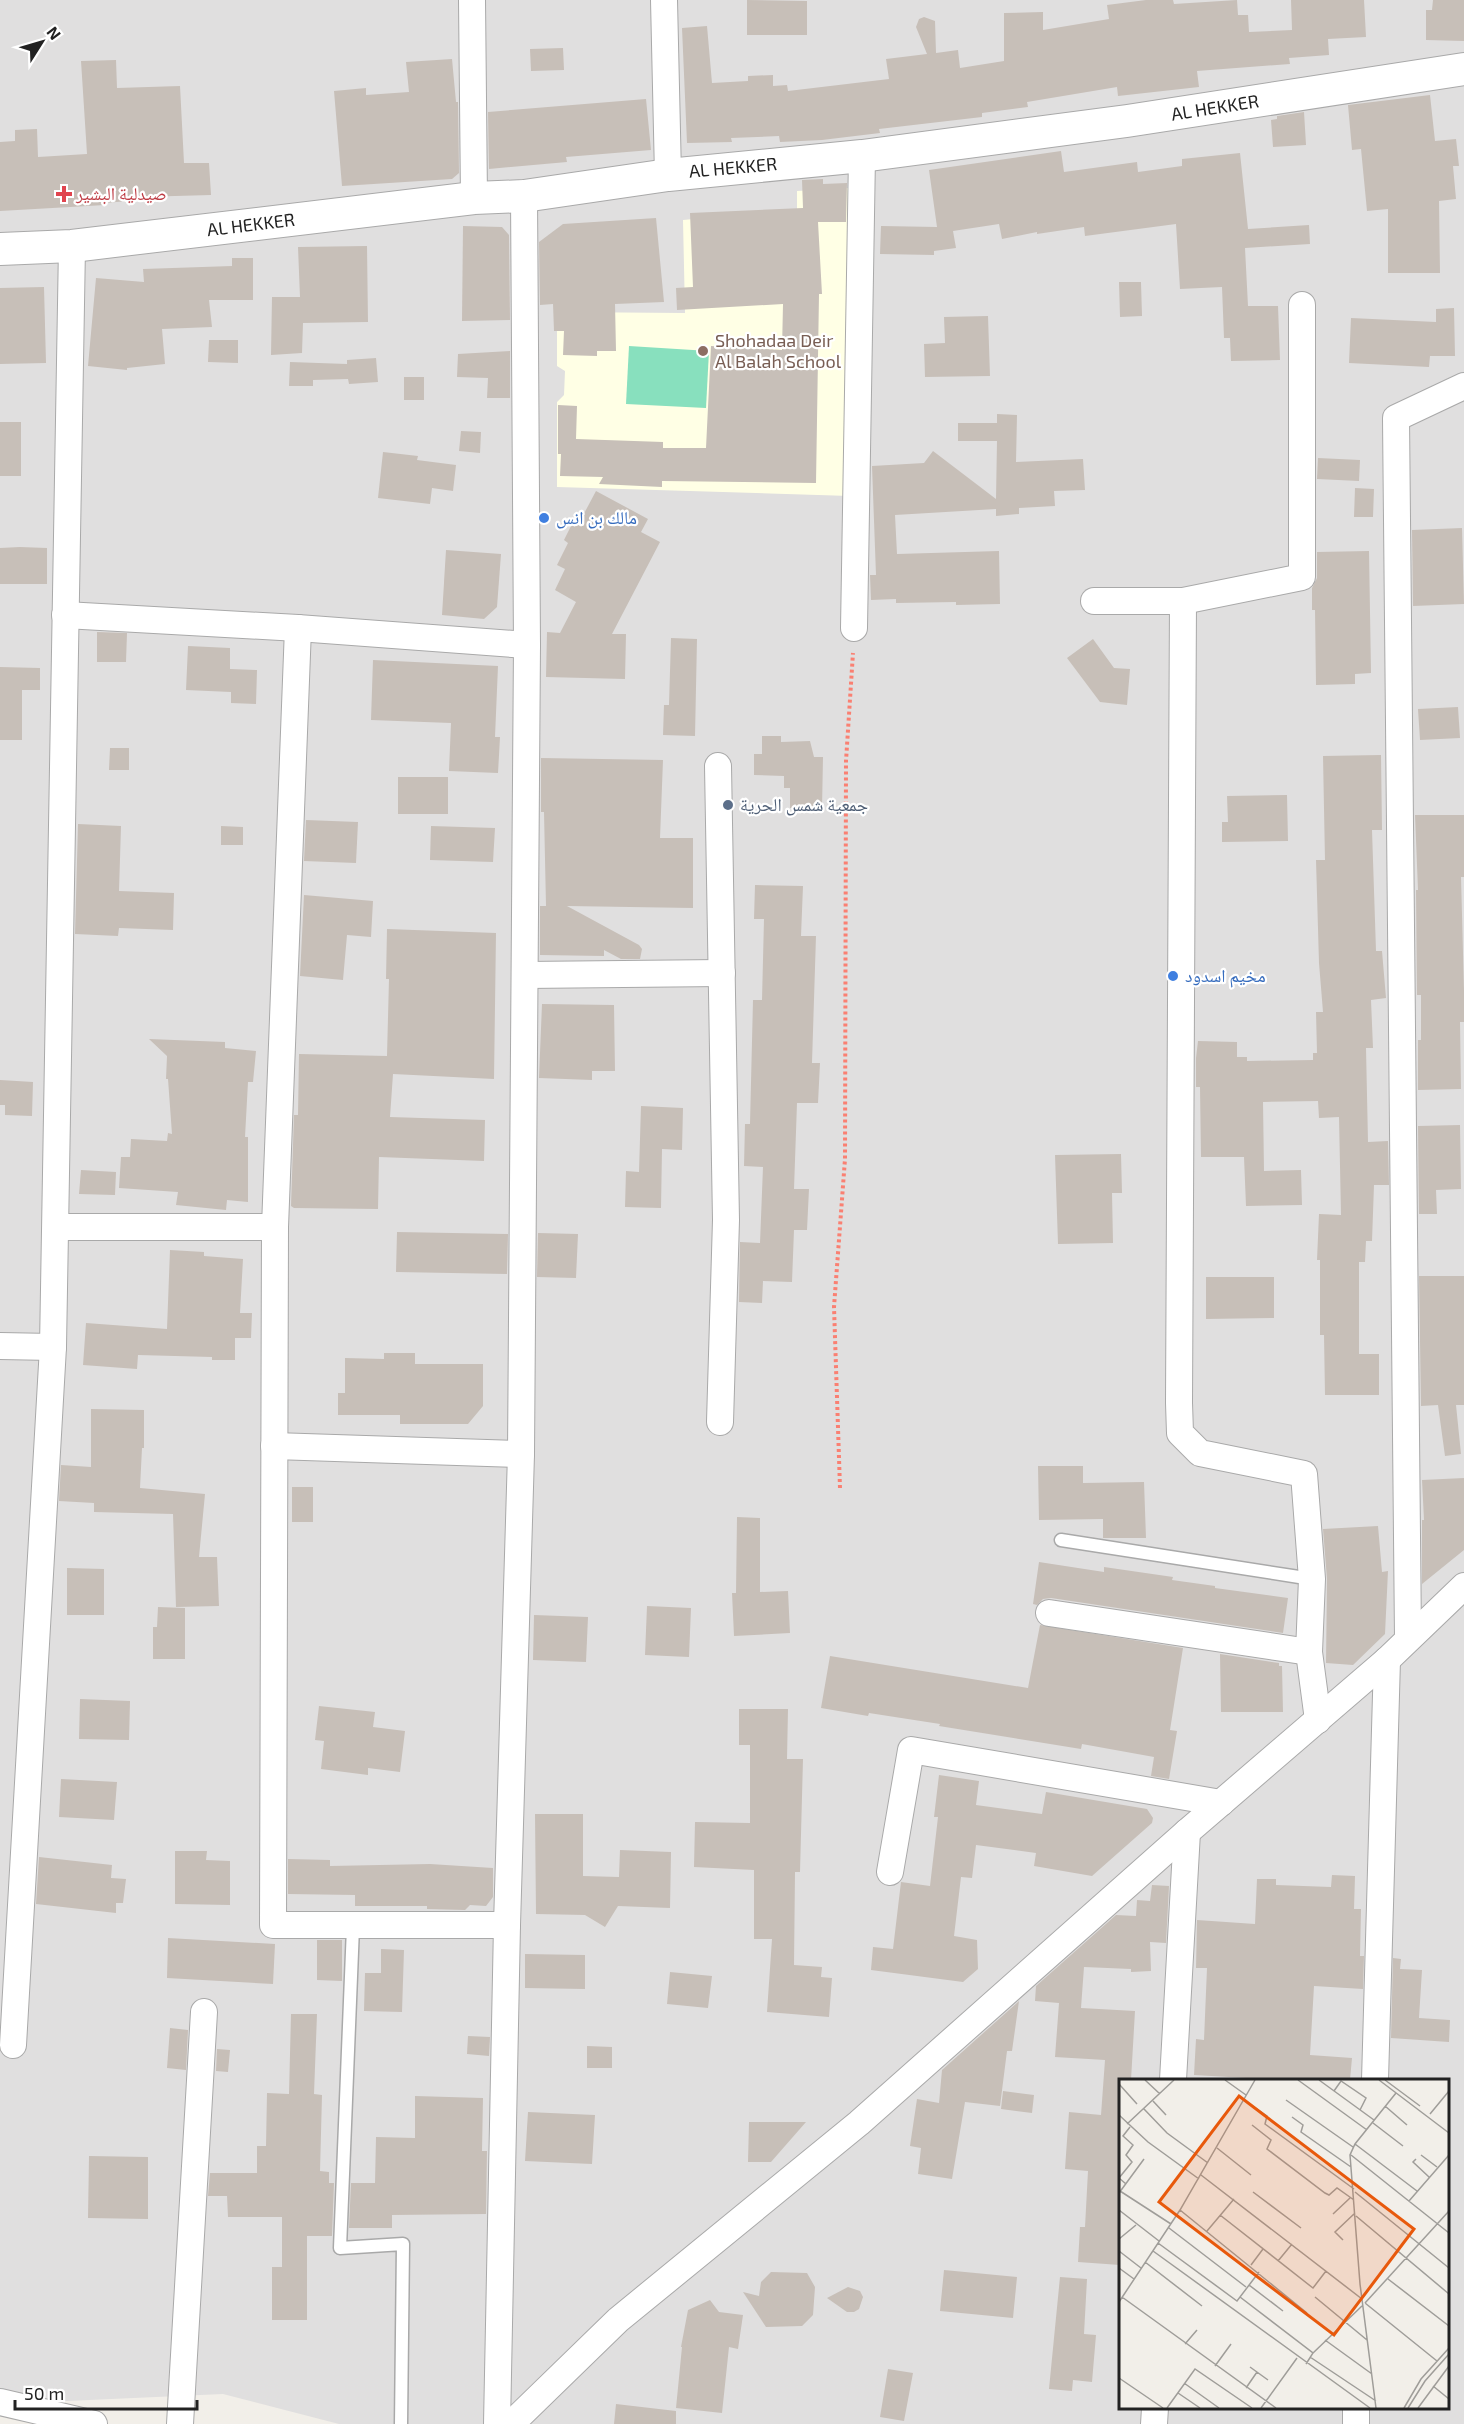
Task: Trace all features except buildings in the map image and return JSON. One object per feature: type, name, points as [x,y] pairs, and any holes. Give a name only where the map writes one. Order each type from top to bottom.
[{"type":"street","points":[[472,0],[474,198]]},
{"type":"street","points":[[664,0],[669,175]]},
{"type":"street","name":"AL HEKKER","points":[[0,249],[72,246],[474,198],[524,196],[669,175],[862,156],[1127,122],[1464,69]]},
{"type":"street","points":[[854,628],[862,156]]},
{"type":"street","points":[[496,2424],[507,1925],[521,1454],[527,645],[524,196]]},
{"type":"street","points":[[13,2045],[54,1347],[72,246]]},
{"type":"street","points":[[1094,601],[1183,601],[1302,577],[1302,305]]},
{"type":"street","points":[[1408,1638],[1396,418],[1464,386]]},
{"type":"street","points":[[1183,601],[1180,1433],[1200,1453],[1304,1474],[1312,1579],[1309,1652],[1318,1720]]},
{"type":"street","points":[[65,615],[298,628],[527,645]]},
{"type":"street","points":[[298,628],[275,1227],[273,1925],[353,1927],[507,1925]]},
{"type":"street","points":[[718,765],[726,1220],[720,1422]]},
{"type":"street","points":[[525,975],[722,973]]},
{"type":"street","points":[[57,1227],[275,1227]]},
{"type":"street","points":[[0,1346],[54,1347]]},
{"type":"street","points":[[274,1446],[521,1454]]},
{"type":"street","points":[[511,2424],[618,2320],[859,2123],[1187,1832],[1387,1660],[1464,1586]]},
{"type":"street","points":[[1049,1613],[1309,1652]]},
{"type":"street","points":[[1375,2079],[1387,1660]]},
{"type":"street","points":[[890,1872],[911,1750],[1221,1803]]},
{"type":"street","points":[[1173,2079],[1187,1832]]},
{"type":"street","points":[[180,2424],[204,2012]]},
{"type":"street","points":[[0,2402],[94,2424]]},
{"type":"street","points":[[1154,2424],[1155,2409]]},
{"type":"lane","points":[[1061,1540],[1312,1579]]},
{"type":"lane","points":[[353,1927],[340,2248],[403,2244],[401,2424]]},
{"type":"path","points":[[840,1488],[834,1307],[845,1159],[846,761],[854,628]]},
{"type":"shaded area","points":[[0,0],[1464,0],[1464,2424],[339,2424],[223,2394],[0,2404]]},
{"type":"shaded area","name":"Shohadaa Deir Al Balah School","points":[[849,188],[850,496],[557,487],[557,402],[564,395],[565,371],[557,366],[557,312],[685,313],[683,220],[797,209],[797,191]]},
{"type":"green space","points":[[629,346],[709,351],[706,408],[626,404]]},
{"type":"place","name":"صيدلية البشير","points":[[64,194]]},
{"type":"place","name":"Shohadaa Deir Al Balah School","points":[[703,351]]},
{"type":"place","name":"مالك بن انس","points":[[544,518]]},
{"type":"place","name":"جمعية شمس الحرية","points":[[728,805]]},
{"type":"place","name":"مخيم اسدود","points":[[1173,976]]}]
